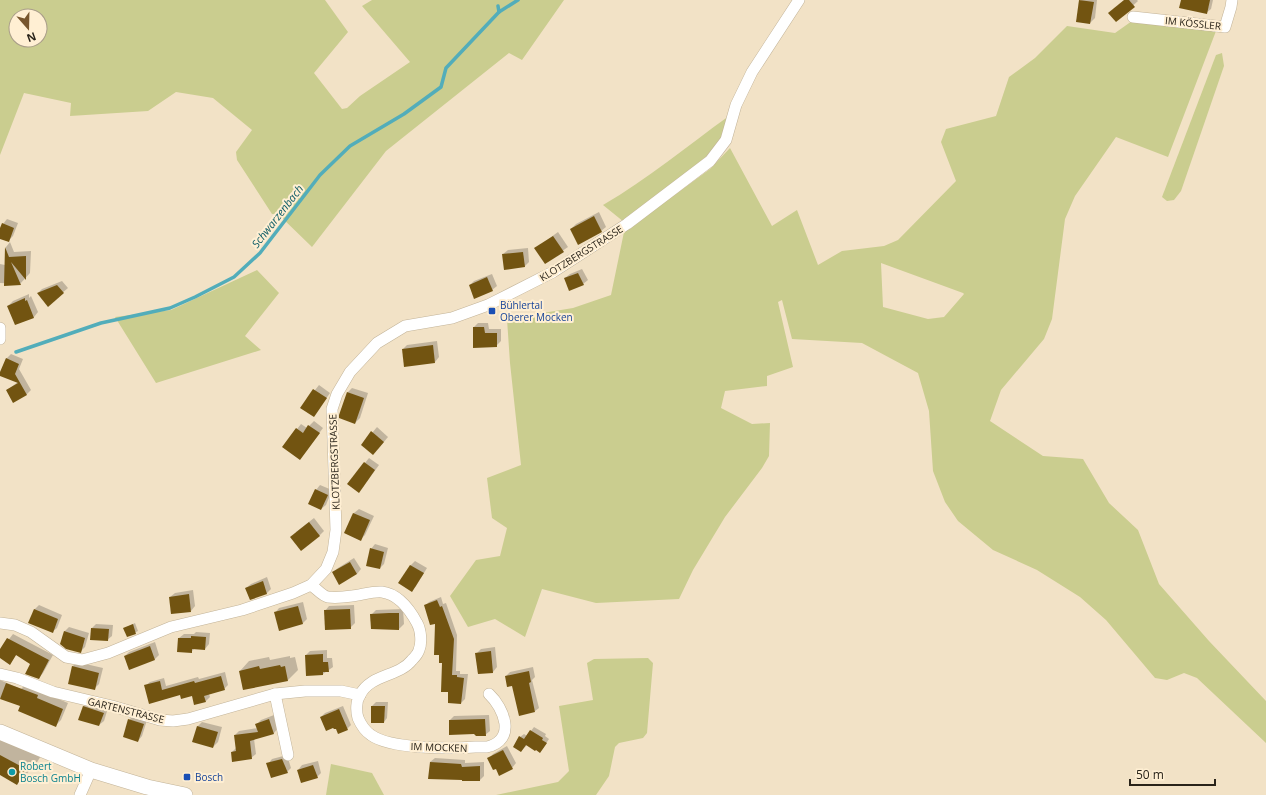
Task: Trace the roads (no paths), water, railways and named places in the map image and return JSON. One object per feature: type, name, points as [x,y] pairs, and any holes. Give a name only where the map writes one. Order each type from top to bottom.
[{"type":"main road","points":[[0,732],[91,770],[147,787],[185,795]]},
{"type":"street","name":"KLOTZBERGSTRASSE","points":[[0,623],[15,625],[31,632],[66,657],[82,660],[108,653],[171,627],[242,610],[293,593],[311,584],[326,570],[333,552],[336,530],[332,409],[337,394],[350,372],[377,343],[405,326],[452,318],[488,305],[552,272],[627,224],[710,161],[726,140],[736,105],[752,72],[799,0]]},
{"type":"street","name":"IM KÖSSLER","points":[[1133,16],[1225,28],[1232,7],[1232,0]]},
{"type":"street","points":[[0,328],[0,339]]},
{"type":"street","points":[[311,584],[327,597],[344,597],[382,592],[393,596],[406,606],[418,625],[420,636],[419,650],[411,662],[374,681],[366,687],[360,695]]},
{"type":"street","name":"GARTENSTRASSE","points":[[0,674],[17,678],[53,692],[112,706],[160,720],[173,721],[188,719],[276,694],[305,691],[341,691],[360,695]]},
{"type":"street","points":[[276,694],[288,755]]},
{"type":"street","name":"IM MOCKEN","points":[[360,695],[356,708],[357,714],[365,730],[371,736],[389,743],[414,747],[469,748],[495,744],[503,736],[506,727],[503,713],[497,702],[489,694]]},
{"type":"street","points":[[81,795],[91,770]]},
{"type":"waterway","name":"Schwarzenbach","points":[[498,6],[499,12],[518,0]]},
{"type":"waterway","name":"Schwarzenbach","points":[[16,352],[101,323],[170,308],[234,277],[260,253],[320,175],[350,146],[404,114],[441,87],[446,68],[499,12]]},
{"type":"place","name":"Bühlertal Oberer Mocken","points":[[492,311]]},
{"type":"place","name":"Robert Bosch GmbH","points":[[12,772]]},
{"type":"place","name":"Bosch","points":[[187,777]]}]
